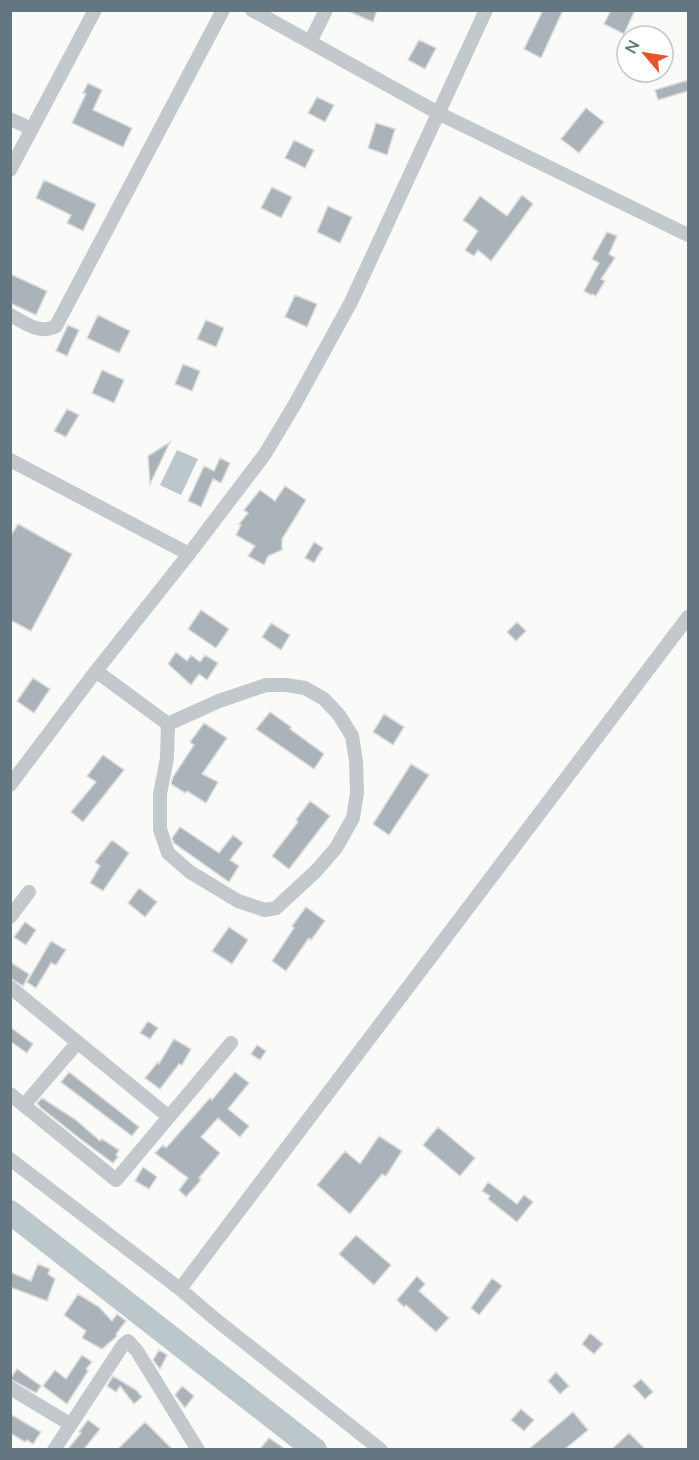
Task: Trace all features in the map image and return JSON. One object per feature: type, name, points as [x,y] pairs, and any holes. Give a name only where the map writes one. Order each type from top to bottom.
[{"type":"street","points":[[10,170],[95,10]]},
{"type":"street","points":[[10,315],[40,330],[48,330],[56,326],[223,10]]},
{"type":"street","points":[[252,10],[440,114],[688,235]]},
{"type":"street","points":[[310,42],[326,10]]},
{"type":"street","points":[[10,785],[265,454],[351,302],[440,114],[486,10]]},
{"type":"street","points":[[10,119],[32,129]]},
{"type":"street","points":[[10,460],[189,554]]},
{"type":"street","points":[[180,1289],[688,616]]},
{"type":"street","points":[[96,671],[168,724]]},
{"type":"street","points":[[286,685],[305,688],[324,699],[339,715],[352,736],[357,793],[353,818],[336,848],[316,872],[276,908],[266,910],[238,901],[190,872],[168,853],[160,830],[160,795],[167,758],[168,724],[193,711],[245,692],[266,686],[286,685]]},
{"type":"street","points":[[10,917],[28,892]]},
{"type":"street","points":[[10,987],[169,1117]]},
{"type":"street","points":[[24,1105],[78,1042]]},
{"type":"street","points":[[10,1094],[116,1180],[231,1043]]},
{"type":"street","points":[[10,1159],[180,1289],[381,1449]]},
{"type":"street","points":[[54,1449],[123,1345],[128,1341],[137,1351],[198,1449]]},
{"type":"street","points":[[10,1388],[70,1424]]},
{"type":"shaded area","points":[[177,450],[198,459],[181,495],[160,485]]},
{"type":"building","points":[[346,10],[377,10],[373,22]]},
{"type":"building","points":[[543,10],[563,10],[541,58],[524,49]]},
{"type":"building","points":[[611,10],[635,10],[629,24],[615,24],[615,30],[604,24]]},
{"type":"building","points":[[419,40],[436,48],[425,69],[408,60]]},
{"type":"building","points":[[688,80],[688,91],[658,100],[655,90]]},
{"type":"building","points":[[88,83],[102,90],[93,110],[132,128],[123,147],[72,123],[86,94],[83,93]]},
{"type":"building","points":[[317,97],[334,105],[325,122],[308,113]]},
{"type":"building","points":[[586,108],[604,122],[579,153],[561,139]]},
{"type":"building","points":[[376,123],[395,129],[387,155],[368,148]]},
{"type":"building","points":[[294,140],[314,150],[305,168],[285,158]]},
{"type":"building","points":[[44,180],[96,204],[83,231],[67,223],[71,215],[36,198]]},
{"type":"building","points":[[272,187],[292,197],[281,218],[261,208]]},
{"type":"building","points":[[522,195],[533,204],[491,261],[478,250],[474,256],[465,250],[478,231],[463,220],[480,196],[507,216]]},
{"type":"building","points":[[328,206],[352,217],[340,243],[317,232]]},
{"type":"building","points":[[607,232],[617,236],[609,254],[615,258],[601,279],[605,281],[596,296],[591,295],[584,291],[599,263],[592,259]]},
{"type":"building","points":[[10,274],[47,291],[36,315],[10,303]]},
{"type":"building","points":[[295,295],[317,304],[307,327],[285,317]]},
{"type":"building","points":[[98,315],[130,331],[119,353],[87,338]]},
{"type":"building","points":[[206,320],[224,328],[216,347],[197,339]]},
{"type":"building","points":[[68,325],[79,330],[67,356],[56,351]]},
{"type":"building","points":[[183,364],[200,371],[192,391],[175,384]]},
{"type":"building","points":[[102,370],[124,380],[114,403],[92,393]]},
{"type":"building","points":[[67,409],[79,415],[66,437],[54,431]]},
{"type":"building","points":[[170,442],[150,484],[148,456]]},
{"type":"building","points":[[220,458],[230,463],[221,483],[213,479],[201,507],[188,501],[204,466],[214,471]]},
{"type":"building","points":[[285,486],[306,500],[282,539],[282,550],[268,556],[264,565],[248,556],[255,546],[236,535],[241,525],[239,524],[248,513],[244,510],[260,490],[275,501]]},
{"type":"building","points":[[18,524],[72,554],[31,631],[10,620],[10,537]]},
{"type":"building","points":[[314,542],[323,548],[314,563],[305,558]]},
{"type":"building","points":[[201,610],[229,629],[216,648],[188,629]]},
{"type":"building","points":[[517,622],[526,631],[516,641],[507,632]]},
{"type":"building","points":[[271,623],[290,635],[281,650],[262,637]]},
{"type":"building","points":[[176,652],[187,661],[191,655],[200,662],[205,655],[218,663],[207,680],[199,674],[191,685],[168,664]]},
{"type":"building","points":[[33,678],[50,689],[34,713],[17,701]]},
{"type":"building","points":[[270,712],[324,754],[314,769],[256,729]]},
{"type":"building","points":[[384,714],[404,727],[393,745],[373,732]]},
{"type":"building","points":[[204,723],[227,738],[202,774],[218,782],[206,803],[171,784],[173,777],[194,745],[190,742]]},
{"type":"building","points":[[103,755],[124,770],[83,822],[71,812],[96,782],[87,776]]},
{"type":"building","points":[[411,764],[429,775],[389,835],[373,824]]},
{"type":"building","points":[[310,801],[330,816],[289,869],[272,856],[298,822],[296,820]]},
{"type":"building","points":[[180,827],[219,853],[233,835],[243,843],[230,860],[239,866],[229,882],[174,843],[172,838]]},
{"type":"building","points":[[112,840],[129,853],[103,891],[90,883],[100,866],[95,862]]},
{"type":"building","points":[[139,888],[157,902],[145,917],[128,903]]},
{"type":"building","points":[[306,907],[325,921],[311,940],[309,938],[286,971],[272,961]]},
{"type":"building","points":[[25,922],[36,930],[26,945],[14,937]]},
{"type":"building","points":[[229,927],[248,940],[232,964],[212,951]]},
{"type":"building","points":[[51,941],[66,950],[56,965],[51,963],[36,988],[27,982]]},
{"type":"building","points":[[10,962],[29,974],[23,986],[10,978]]},
{"type":"building","points":[[148,1021],[158,1028],[150,1039],[140,1033]]},
{"type":"building","points":[[10,1027],[33,1044],[27,1053],[10,1041]]},
{"type":"building","points":[[174,1039],[191,1049],[182,1065],[179,1064],[160,1089],[145,1078],[158,1062],[159,1064]]},
{"type":"building","points":[[257,1045],[266,1051],[260,1060],[251,1054]]},
{"type":"building","points":[[69,1072],[139,1127],[132,1136],[61,1082]]},
{"type":"building","points":[[235,1072],[249,1083],[228,1109],[249,1126],[240,1137],[218,1118],[201,1137],[220,1153],[186,1197],[179,1190],[188,1178],[155,1153],[163,1145],[166,1148]]},
{"type":"building","points":[[42,1098],[76,1120],[100,1141],[102,1139],[119,1150],[116,1155],[118,1157],[113,1163],[40,1107],[37,1103]]},
{"type":"building","points":[[438,1127],[475,1158],[460,1176],[423,1145]]},
{"type":"building","points":[[379,1136],[402,1151],[386,1176],[382,1174],[350,1214],[317,1185],[345,1151],[360,1164]]},
{"type":"building","points":[[143,1167],[157,1177],[149,1189],[135,1181]]},
{"type":"building","points":[[488,1182],[517,1204],[524,1195],[533,1202],[517,1222],[488,1199],[490,1196],[482,1191]]},
{"type":"building","points":[[356,1235],[391,1265],[374,1285],[339,1254]]},
{"type":"building","points":[[38,1264],[50,1269],[48,1274],[55,1279],[47,1301],[10,1287],[10,1272],[31,1281]]},
{"type":"building","points":[[417,1276],[425,1284],[419,1291],[449,1318],[436,1332],[406,1305],[404,1307],[397,1300]]},
{"type":"building","points":[[492,1278],[502,1286],[479,1315],[471,1308]]},
{"type":"building","points":[[78,1294],[99,1307],[112,1321],[117,1314],[126,1321],[116,1334],[117,1336],[102,1349],[82,1338],[86,1331],[64,1315]]},
{"type":"building","points":[[590,1333],[603,1344],[594,1354],[582,1344]]},
{"type":"building","points":[[159,1350],[167,1355],[160,1369],[153,1360]]},
{"type":"building","points":[[82,1355],[92,1362],[67,1404],[43,1386],[55,1370],[66,1379]]},
{"type":"building","points":[[17,1369],[41,1386],[36,1393],[10,1379]]},
{"type":"building","points":[[556,1372],[569,1386],[560,1394],[548,1381]]},
{"type":"building","points":[[113,1376],[136,1390],[142,1397],[134,1404],[120,1386],[116,1392],[107,1386]]},
{"type":"building","points":[[641,1379],[653,1392],[645,1399],[633,1386]]},
{"type":"building","points":[[182,1386],[194,1396],[185,1408],[175,1395]]},
{"type":"building","points":[[521,1409],[534,1420],[524,1431],[511,1420]]},
{"type":"building","points":[[573,1412],[588,1430],[565,1449],[529,1449]]},
{"type":"building","points":[[10,1414],[41,1432],[33,1444],[10,1433]]},
{"type":"building","points":[[88,1420],[100,1429],[84,1449],[68,1449],[81,1433],[79,1432]]},
{"type":"building","points":[[145,1422],[172,1449],[118,1449]]},
{"type":"building","points":[[629,1433],[645,1449],[612,1449]]},
{"type":"building","points":[[269,1438],[285,1449],[260,1449]]},
{"type":"waterway","points":[[10,1212],[315,1450]]}]
